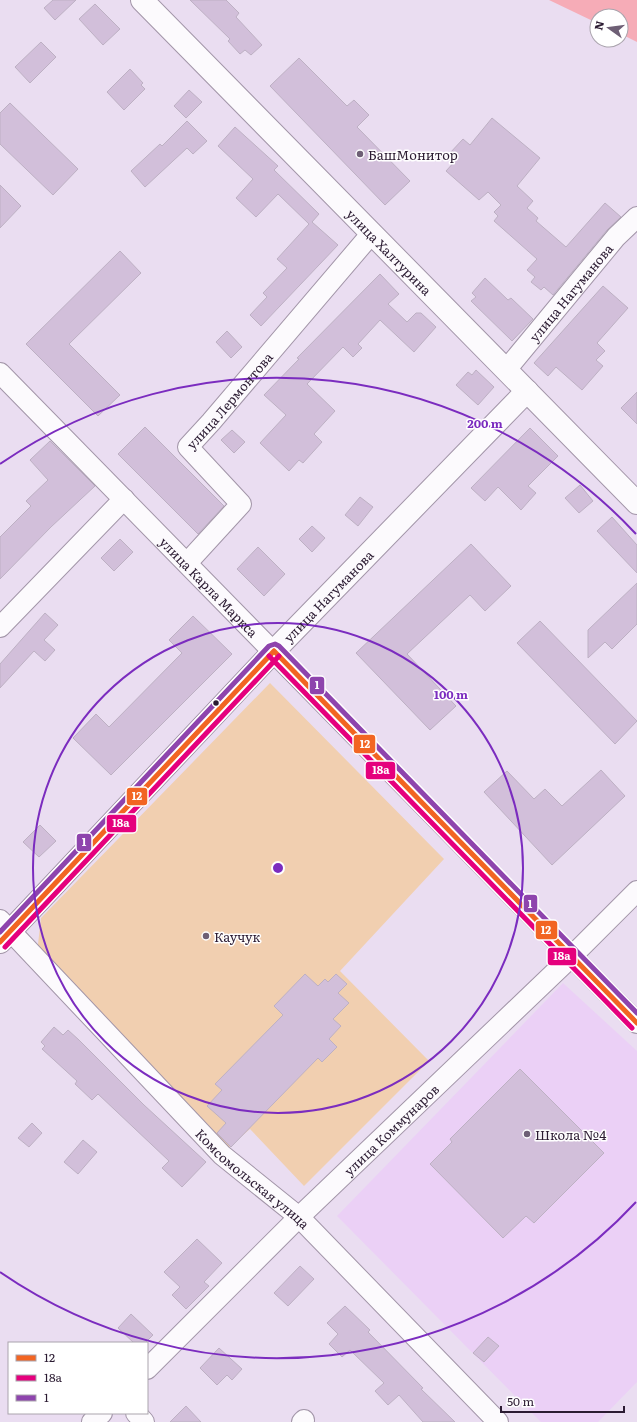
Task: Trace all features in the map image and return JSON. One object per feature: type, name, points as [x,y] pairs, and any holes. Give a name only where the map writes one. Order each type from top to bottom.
[{"type":"main road","name":"улица Халтурина","points":[[142,0],[637,503]]},
{"type":"main road","name":"улица Нагуманова","points":[[4,931],[527,391]]},
{"type":"street","name":"улица Нагуманова","points":[[506,370],[616,237],[637,217]]},
{"type":"street","name":"улица Лермонтова","points":[[187,563],[241,504],[188,447],[212,422],[372,233]]},
{"type":"street","name":"улица Карла Маркса","points":[[0,373],[637,1023]]},
{"type":"street","points":[[0,627],[124,499]]},
{"type":"street","name":"улица Коммунаров","points":[[148,1368],[299,1217],[571,957],[637,891]]},
{"type":"street","name":"Комсомольская улица","points":[[4,931],[222,1154],[299,1217],[498,1422]]},
{"type":"street","points":[[92,1422],[101,1414]]},
{"type":"street","points":[[137,1414],[144,1422]]},
{"type":"shaded area","points":[[549,0],[637,0],[637,42],[629,38],[629,8],[589,8],[589,19]]},
{"type":"shaded area","name":"Каучук","points":[[270,683],[444,859],[340,971],[429,1061],[304,1186],[250,1129],[228,1148],[37,953],[41,918]]},
{"type":"shaded area","name":"Школа №4","points":[[563,983],[637,1051],[637,1382],[598,1422],[541,1422],[337,1216]]},
{"type":"building","points":[[53,0],[76,0],[55,20],[44,8]]},
{"type":"building","points":[[190,0],[226,0],[239,13],[236,17],[262,45],[251,55],[245,50],[240,54],[228,41],[230,39]]},
{"type":"building","points":[[95,4],[120,29],[103,45],[79,19]]},
{"type":"building","points":[[41,42],[56,57],[30,83],[15,67]]},
{"type":"building","name":"БашМонитор","points":[[299,58],[347,106],[354,100],[369,115],[357,127],[410,181],[385,205],[270,86]]},
{"type":"building","points":[[130,69],[143,83],[141,85],[145,89],[124,110],[107,92]]},
{"type":"building","points":[[189,90],[202,102],[186,118],[174,106]]},
{"type":"building","points":[[10,103],[78,169],[53,195],[0,144],[0,113]]},
{"type":"building","points":[[492,118],[540,158],[517,186],[533,201],[527,208],[538,218],[536,221],[566,247],[605,203],[621,217],[607,230],[553,295],[544,287],[541,290],[531,282],[535,277],[527,270],[537,259],[494,221],[498,216],[494,212],[501,205],[488,192],[479,200],[446,171],[456,160],[449,154],[463,139],[470,145]]},
{"type":"building","points":[[187,121],[207,141],[193,154],[187,148],[145,187],[131,171],[160,144],[162,146]]},
{"type":"building","points":[[235,127],[278,166],[274,170],[319,214],[312,222],[338,245],[261,326],[250,315],[267,297],[263,293],[287,268],[277,259],[309,224],[278,194],[256,217],[236,198],[253,179],[218,146]]},
{"type":"building","points":[[0,185],[21,206],[0,228]]},
{"type":"building","points":[[120,251],[141,273],[69,344],[120,395],[98,416],[26,344]]},
{"type":"building","points":[[380,274],[399,294],[388,304],[407,322],[416,313],[421,313],[436,327],[414,352],[380,320],[358,344],[362,348],[353,357],[343,347],[307,384],[335,411],[314,434],[322,442],[303,463],[299,460],[289,471],[260,443],[286,415],[264,395],[299,359],[297,358]]},
{"type":"building","points":[[485,278],[508,300],[511,298],[533,319],[512,341],[471,301],[476,297],[472,293]]},
{"type":"building","points":[[603,286],[628,308],[597,343],[605,351],[596,360],[603,366],[582,390],[556,367],[548,376],[534,363]]},
{"type":"building","points":[[227,331],[242,347],[231,358],[216,342]]},
{"type":"building","points":[[476,370],[494,387],[478,405],[456,385],[468,372],[472,375]]},
{"type":"building","points":[[637,392],[637,424],[621,408]]},
{"type":"building","points":[[145,427],[224,506],[198,534],[118,454]]},
{"type":"building","points":[[530,428],[558,456],[528,486],[536,493],[521,510],[498,487],[485,501],[471,488]]},
{"type":"building","points":[[232,430],[245,442],[234,453],[221,440]]},
{"type":"building","points":[[50,441],[95,486],[51,527],[0,579],[0,537],[31,506],[26,501],[48,480],[30,460]]},
{"type":"building","points":[[580,485],[593,501],[579,513],[565,498]]},
{"type":"building","points":[[360,497],[373,507],[358,526],[345,515]]},
{"type":"building","points":[[612,517],[637,545],[637,573],[597,531]]},
{"type":"building","points":[[312,526],[325,538],[312,552],[299,539]]},
{"type":"building","points":[[120,539],[133,552],[114,571],[101,558]]},
{"type":"building","points":[[471,544],[511,586],[485,611],[470,595],[407,654],[456,706],[430,730],[356,653]]},
{"type":"building","points":[[258,547],[285,574],[264,596],[237,569]]},
{"type":"building","points":[[637,583],[637,624],[612,649],[605,642],[588,658],[588,630]]},
{"type":"building","points":[[45,613],[58,625],[44,640],[55,650],[45,661],[34,651],[0,688],[0,664]]},
{"type":"building","points":[[193,616],[232,654],[111,775],[73,738],[96,714],[109,727],[182,653],[169,640]]},
{"type":"building","points":[[540,621],[637,721],[615,744],[517,643]]},
{"type":"building","points":[[601,770],[625,796],[552,865],[484,792],[507,771],[534,799],[545,789],[562,806]]},
{"type":"building","points":[[40,825],[56,841],[39,857],[23,842]]},
{"type":"building","points":[[305,974],[318,986],[325,979],[328,982],[336,974],[347,984],[338,993],[349,1003],[333,1019],[341,1026],[329,1039],[337,1047],[322,1062],[318,1058],[231,1147],[217,1133],[226,1123],[207,1106],[222,1090],[215,1084],[283,1015],[274,1006]]},
{"type":"building","points":[[54,1027],[63,1035],[68,1030],[144,1105],[206,1162],[182,1187],[162,1168],[169,1161],[98,1094],[92,1100],[75,1084],[77,1081],[42,1049],[45,1046],[41,1042]]},
{"type":"building","points":[[520,1069],[604,1153],[534,1223],[526,1216],[503,1238],[430,1164],[452,1142],[450,1139]]},
{"type":"building","points":[[32,1123],[42,1133],[29,1147],[18,1138]]},
{"type":"building","points":[[83,1140],[97,1152],[78,1174],[64,1162]]},
{"type":"building","points":[[197,1239],[222,1263],[204,1282],[209,1286],[186,1309],[172,1295],[180,1287],[164,1272]]},
{"type":"building","points":[[300,1266],[314,1279],[288,1306],[274,1293]]},
{"type":"building","points":[[345,1306],[370,1330],[368,1332],[423,1388],[421,1389],[455,1422],[423,1422],[399,1395],[388,1405],[375,1391],[384,1383],[350,1350],[342,1357],[329,1344],[338,1334],[327,1323]]},
{"type":"building","points":[[131,1314],[153,1335],[146,1342],[133,1342],[118,1328]]},
{"type":"building","points":[[488,1337],[499,1346],[484,1362],[473,1353]]},
{"type":"building","points":[[219,1348],[242,1369],[232,1380],[227,1375],[217,1385],[200,1368]]},
{"type":"building","points":[[186,1406],[201,1422],[170,1422]]},
{"type":"transit line","name":"1","points":[[0,932],[269,646],[275,644],[279,646],[637,1013]]},
{"type":"transit line","name":"12","points":[[274,651],[637,1023]]},
{"type":"transit line","name":"12","points":[[0,942],[274,651]]},
{"type":"transit line","name":"18а","points":[[269,656],[632,1028]]},
{"type":"transit line","name":"18а","points":[[5,947],[279,656]]},
{"type":"place","name":"БашМонитор","points":[[360,154]]},
{"type":"place","name":"Каучук","points":[[206,936]]},
{"type":"place","name":"Школа №4","points":[[527,1134]]}]
